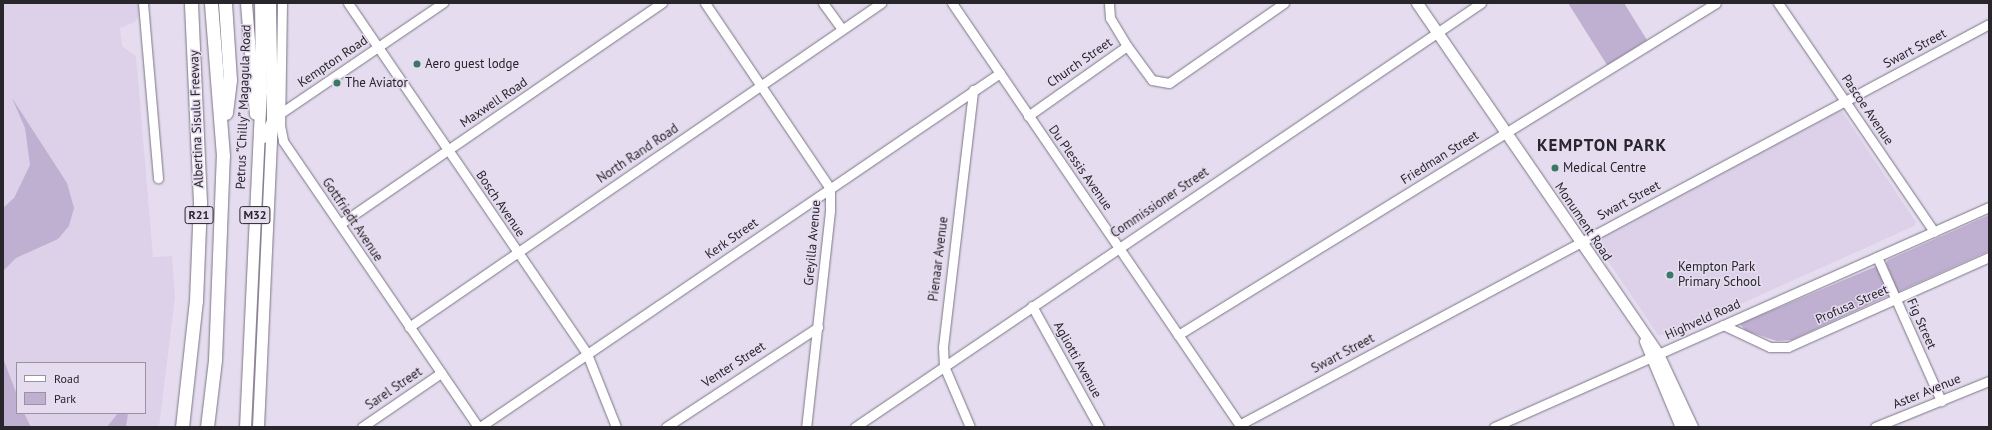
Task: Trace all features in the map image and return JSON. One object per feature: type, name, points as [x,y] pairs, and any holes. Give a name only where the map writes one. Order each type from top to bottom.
[{"type":"highway","points":[[182,3],[189,82],[198,110]]},
{"type":"highway","name":"Albertina Sisulu Freeway","points":[[182,427],[196,301],[198,110],[191,3]]},
{"type":"highway","name":"Albertina Sisulu Freeway","points":[[207,427],[215,360],[223,156],[211,3]]},
{"type":"highway","points":[[223,156],[230,80],[224,3]]},
{"type":"main road","points":[[246,3],[252,99],[258,128]]},
{"type":"main road","name":"Petrus “Chilly” Magagula Road","points":[[245,427],[258,158],[260,3]]},
{"type":"main road","name":"Petrus “Chilly” Magagula Road","points":[[258,427],[276,116],[270,3]]},
{"type":"main road","name":"Monument Road","points":[[1417,3],[1644,338],[1692,427]]},
{"type":"main road","name":"Monument Road","points":[[1654,356],[1681,427]]},
{"type":"street","points":[[143,3],[158,178]]},
{"type":"street","name":"Gottfriedt Avenue","points":[[282,3],[276,116],[287,148],[479,427]]},
{"type":"street","name":"Bosch Avenue","points":[[348,3],[587,354],[616,427]]},
{"type":"street","name":"Kempton Road","points":[[258,158],[265,126],[276,116],[443,3]]},
{"type":"street","name":"Maxwell Road","points":[[340,224],[662,3]]},
{"type":"street","name":"Greyilla Avenue","points":[[705,3],[830,188],[818,327],[806,427]]},
{"type":"street","points":[[823,3],[842,29]]},
{"type":"street","name":"North Rand Road","points":[[409,327],[881,3]]},
{"type":"street","name":"Du Plessis Avenue","points":[[952,3],[1240,426]]},
{"type":"street","name":"Church Street","points":[[1028,116],[1127,46],[1110,18],[1109,3]]},
{"type":"street","points":[[1127,46],[1152,80],[1169,83],[1284,3]]},
{"type":"street","name":"Commissioner Street","points":[[855,427],[1435,31],[1481,3]]},
{"type":"street","name":"Friedman Street","points":[[1178,335],[1716,3]]},
{"type":"street","name":"Pascoe Avenue","points":[[1778,3],[1934,232]]},
{"type":"street","name":"Swart Street","points":[[1240,426],[1579,242],[1989,24]]},
{"type":"street","name":"Kerk Street","points":[[479,427],[1000,73]]},
{"type":"street","name":"Pienaar Avenue","points":[[970,427],[944,366],[943,335],[973,90]]},
{"type":"street","name":"Highveld Road","points":[[1494,427],[1509,424],[1654,356],[1989,207]]},
{"type":"street","name":"Fig Street","points":[[1877,257],[1941,401]]},
{"type":"street","name":"Profusa Street","points":[[1723,325],[1770,347],[1782,348],[1896,300],[1989,257]]},
{"type":"street","name":"Agliotti Avenue","points":[[1032,306],[1099,427]]},
{"type":"street","name":"Venter Street","points":[[666,427],[818,327]]},
{"type":"street","name":"Sarel Street","points":[[362,427],[441,373]]},
{"type":"street","name":"Aster Avenue","points":[[1875,427],[1989,381]]},
{"type":"street","points":[[259,408],[263,427]]},
{"type":"shaded area","points":[[3,3],[139,3],[140,14],[135,22],[120,28],[122,46],[136,56],[153,257],[172,256],[175,297],[159,427],[3,427]]},
{"type":"shaded area","name":"Kempton Park Primary School","points":[[1841,110],[1916,222],[1914,226],[1674,334],[1658,335],[1598,246],[1599,239]]},
{"type":"green space","points":[[1568,3],[1624,3],[1647,40],[1607,65]]},
{"type":"green space","points":[[12,98],[67,183],[74,208],[69,226],[58,239],[16,258],[3,271],[3,208],[14,198],[30,165],[25,128]]},
{"type":"green space","points":[[1989,215],[1989,251],[1898,292],[1886,263],[1888,260]]},
{"type":"green space","points":[[1877,266],[1890,295],[1792,340],[1777,341],[1746,331],[1740,324]]},
{"type":"green space","points":[[3,358],[16,392],[16,414],[24,414],[31,427],[3,427]]},
{"type":"green space","points":[[117,414],[128,414],[126,427],[107,427]]},
{"type":"place","name":"Aero guest lodge","points":[[417,64]]},
{"type":"place","name":"The Aviator","points":[[337,83]]},
{"type":"place","name":"Medical Centre","points":[[1555,168]]},
{"type":"place","name":"Kempton Park Primary School","points":[[1670,275]]},
{"type":"district","name":"KEMPTON PARK","points":[[1602,146]]}]
